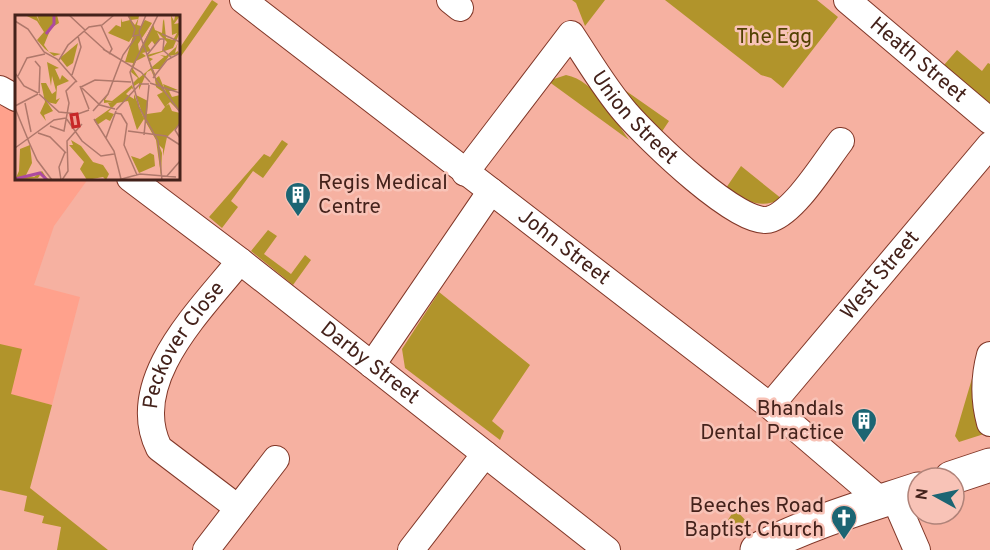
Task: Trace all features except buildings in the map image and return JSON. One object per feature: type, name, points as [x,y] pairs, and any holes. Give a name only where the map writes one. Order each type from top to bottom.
[{"type":"street","name":"John Street","points":[[243,0],[770,406],[897,495]]},
{"type":"street","name":"Heath Street","points":[[847,0],[990,122]]},
{"type":"street","name":"Union Street","points":[[465,173],[571,34],[626,113],[674,161],[712,193],[736,211],[753,218],[768,221],[783,213],[841,141]]},
{"type":"street","points":[[0,89],[15,97]]},
{"type":"street","name":"West Street","points":[[770,406],[990,145]]},
{"type":"street","name":"Darby Street","points":[[133,180],[240,261],[607,550]]},
{"type":"street","points":[[372,365],[491,191]]},
{"type":"street","name":"Peckover Close","points":[[238,508],[159,448],[154,437],[152,417],[154,393],[169,351],[240,261]]},
{"type":"street","points":[[990,355],[986,370],[986,409],[990,423]]},
{"type":"street","points":[[411,550],[485,454]]},
{"type":"street","points":[[206,550],[276,459]]},
{"type":"street","points":[[966,473],[990,465]]},
{"type":"street","points":[[757,550],[775,540],[897,495],[918,550]]},
{"type":"shaded area","points":[[0,89],[15,97],[15,180],[87,180],[54,226],[34,285],[80,297],[52,405],[0,392]]},
{"type":"green space","points":[[212,0],[218,4],[180,58],[180,48]]},
{"type":"green space","points":[[572,0],[605,0],[585,26],[576,3]]},
{"type":"green space","name":"The Egg","points":[[665,0],[817,0],[838,17],[783,88],[771,78],[761,75]]},
{"type":"green space","points":[[957,50],[982,71],[988,63],[990,64],[990,104],[944,65]]},
{"type":"green space","points":[[566,75],[586,84],[595,92],[629,140],[548,81]]},
{"type":"green space","points":[[619,86],[669,121],[661,133],[636,109]]},
{"type":"green space","points":[[282,140],[288,144],[263,178],[253,171],[231,201],[238,207],[222,228],[209,217],[264,154],[270,157]]},
{"type":"green space","points":[[741,166],[782,199],[760,204],[740,197],[726,188]]},
{"type":"green space","points":[[268,230],[277,236],[264,254],[291,274],[305,255],[311,260],[293,285],[251,251]]},
{"type":"green space","points":[[439,292],[530,365],[492,421],[504,431],[500,440],[405,368],[402,349]]},
{"type":"green space","points":[[0,344],[22,349],[11,394],[52,405],[30,488],[108,550],[57,550],[61,527],[42,523],[44,516],[24,511],[27,496],[0,490]]},
{"type":"green space","points":[[976,365],[978,410],[984,434],[959,442],[955,436]]},
{"type":"green space","points":[[735,509],[749,524],[748,530],[738,537],[724,526]]},
{"type":"place","name":"Regis Medical Centre","points":[[298,218]]},
{"type":"place","name":"Bhandals Dental Practice","points":[[864,444]]},
{"type":"place","name":"Beeches Road Baptist Church","points":[[844,541]]}]
